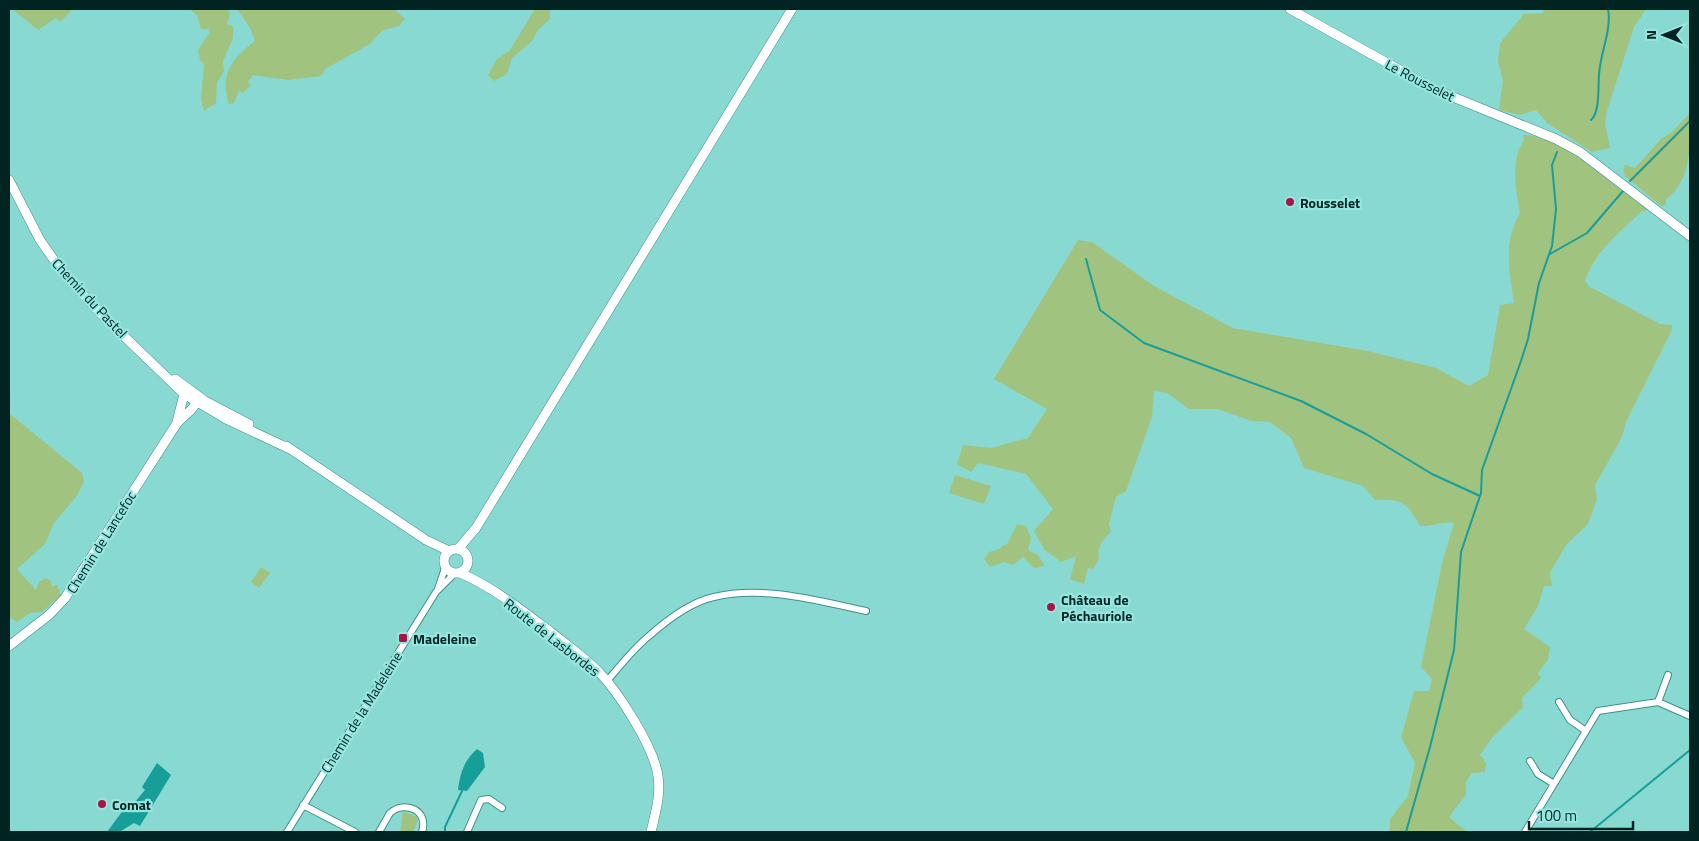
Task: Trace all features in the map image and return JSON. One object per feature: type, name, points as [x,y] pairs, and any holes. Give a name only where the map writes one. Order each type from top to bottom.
[{"type":"street","points":[[449,556],[476,528],[792,9]]},
{"type":"street","name":"Le Rousselet","points":[[1290,9],[1436,90],[1556,139],[1602,167],[1690,236]]},
{"type":"street","name":"Chemin du Pastel","points":[[9,180],[30,222],[50,255],[99,312],[149,359],[198,400],[290,449],[426,540],[449,556],[457,573]]},
{"type":"street","name":"Chemin de Lancefoc","points":[[177,423],[187,392]]},
{"type":"street","name":"Chemin de Lancefoc","points":[[9,646],[49,616],[65,598],[177,423],[198,400]]},
{"type":"street","points":[[457,573],[468,566],[467,555],[476,528]]},
{"type":"street","name":"Chemin du Pastel","points":[[449,556],[467,555]]},
{"type":"street","name":"Chemin de la Madeleine","points":[[287,832],[436,592],[449,556]]},
{"type":"street","name":"Route de Lasbordes","points":[[468,566],[485,584],[580,655],[607,681],[644,739],[657,770],[659,793],[650,832]]},
{"type":"street","name":"Chemin de la Madeleine","points":[[436,592],[457,573]]},
{"type":"street","name":"Route de Lasbordes","points":[[457,573],[485,584]]},
{"type":"street","points":[[607,681],[655,631],[681,612],[713,597],[730,594],[767,594],[866,611]]},
{"type":"street","points":[[1658,702],[1668,675]]},
{"type":"street","points":[[1559,702],[1570,720],[1586,731]]},
{"type":"street","points":[[1525,832],[1598,711],[1658,702],[1690,716]]},
{"type":"street","points":[[1530,761],[1538,774],[1554,784]]},
{"type":"street","points":[[468,832],[481,800],[486,798],[502,808]]},
{"type":"street","points":[[303,805],[355,832]]},
{"type":"street","points":[[379,832],[390,813],[403,807],[416,811],[422,816],[424,823],[422,832]]},
{"type":"green space","points":[[12,9],[73,9],[60,22],[56,18],[38,30]]},
{"type":"green space","points":[[189,9],[228,9],[230,15],[227,24],[233,26],[233,38],[223,61],[224,71],[217,83],[216,103],[204,111],[201,100],[204,64],[200,60],[198,50],[209,33],[209,29],[201,29],[197,15]]},
{"type":"green space","points":[[237,9],[394,9],[405,19],[399,26],[383,30],[370,44],[325,69],[321,76],[288,80],[253,75],[248,82],[251,85],[243,93],[239,91],[234,103],[229,104],[226,84],[230,68],[240,54],[255,41],[250,28]]},
{"type":"green space","points":[[535,9],[550,9],[550,19],[538,30],[532,41],[512,58],[507,74],[494,81],[488,75],[497,59],[510,50]]},
{"type":"green space","points":[[1544,9],[1646,9],[1634,27],[1607,111],[1605,123],[1610,148],[1592,152],[1547,123],[1536,110],[1520,115],[1499,110],[1503,81],[1498,62],[1500,43],[1524,14],[1543,13]]},
{"type":"green space","points":[[1690,113],[1690,148],[1685,171],[1675,191],[1666,199],[1666,205],[1661,206],[1625,176],[1623,170],[1625,165],[1635,168],[1661,139],[1672,132]]},
{"type":"green space","points":[[1523,135],[1536,136],[1570,152],[1606,176],[1648,210],[1642,211],[1601,251],[1589,270],[1585,281],[1590,287],[1660,324],[1672,325],[1672,330],[1626,422],[1622,437],[1595,485],[1597,499],[1588,524],[1566,545],[1550,573],[1552,586],[1544,586],[1538,606],[1524,629],[1550,647],[1548,660],[1538,673],[1541,678],[1522,698],[1523,707],[1492,738],[1480,755],[1486,763],[1485,772],[1472,773],[1466,782],[1466,795],[1449,817],[1467,832],[1390,832],[1390,819],[1408,796],[1415,763],[1401,737],[1414,691],[1429,691],[1432,679],[1421,667],[1442,563],[1454,523],[1420,526],[1407,507],[1398,501],[1375,500],[1363,486],[1304,468],[1291,438],[1270,422],[1251,421],[1218,409],[1189,409],[1167,393],[1154,391],[1152,417],[1126,491],[1116,497],[1109,524],[1111,532],[1101,544],[1098,552],[1099,559],[1093,569],[1088,568],[1084,584],[1070,579],[1076,556],[1061,562],[1044,549],[1034,531],[1053,509],[1026,474],[978,463],[971,472],[957,464],[963,445],[991,448],[1028,438],[1047,409],[994,379],[1078,240],[1092,242],[1154,286],[1233,328],[1368,351],[1436,368],[1469,386],[1488,375],[1500,305],[1514,303],[1509,268],[1509,246],[1511,235],[1520,213],[1515,176],[1517,156],[1524,140]]},
{"type":"green space","points":[[9,413],[82,473],[84,482],[76,497],[54,523],[45,544],[17,569],[36,590],[39,582],[46,578],[51,581],[52,586],[57,585],[61,595],[42,612],[30,613],[17,622],[9,617]]},
{"type":"green space","points":[[955,475],[991,486],[984,504],[949,493]]},
{"type":"green space","points":[[1017,524],[1026,526],[1031,538],[1028,550],[1038,555],[1045,566],[1034,568],[1023,557],[1013,565],[1004,562],[990,567],[984,559],[989,552],[1000,549],[1007,544]]},
{"type":"green space","points":[[261,567],[270,573],[259,588],[251,582]]},
{"type":"green space","points":[[403,811],[419,818],[413,832],[400,832]]},
{"type":"water","points":[[477,749],[483,753],[485,767],[467,791],[458,790],[463,768]]},
{"type":"water","points":[[157,763],[171,775],[140,826],[134,823],[121,831],[123,832],[107,832],[130,801],[134,803],[145,790],[142,787]]},
{"type":"waterway","points":[[1591,120],[1594,117],[1597,106],[1600,67],[1609,17],[1608,9]]},
{"type":"waterway","points":[[1630,181],[1690,121]]},
{"type":"waterway","points":[[1406,832],[1430,747],[1454,650],[1461,552],[1481,493],[1482,470],[1528,339],[1539,283],[1552,246],[1556,209],[1552,165],[1557,152]]},
{"type":"waterway","points":[[1550,254],[1587,233],[1623,191]]},
{"type":"waterway","points":[[1086,259],[1100,310],[1144,343],[1301,401],[1366,434],[1432,474],[1480,496]]},
{"type":"waterway","points":[[1590,832],[1690,750]]},
{"type":"waterway","points":[[445,832],[445,827],[462,791]]},
{"type":"place","name":"Rousselet","points":[[1290,202]]},
{"type":"place","name":"Château de Péchauriole","points":[[1051,607]]},
{"type":"place","name":"Madeleine","points":[[403,638]]},
{"type":"place","name":"Comat","points":[[102,804]]}]
